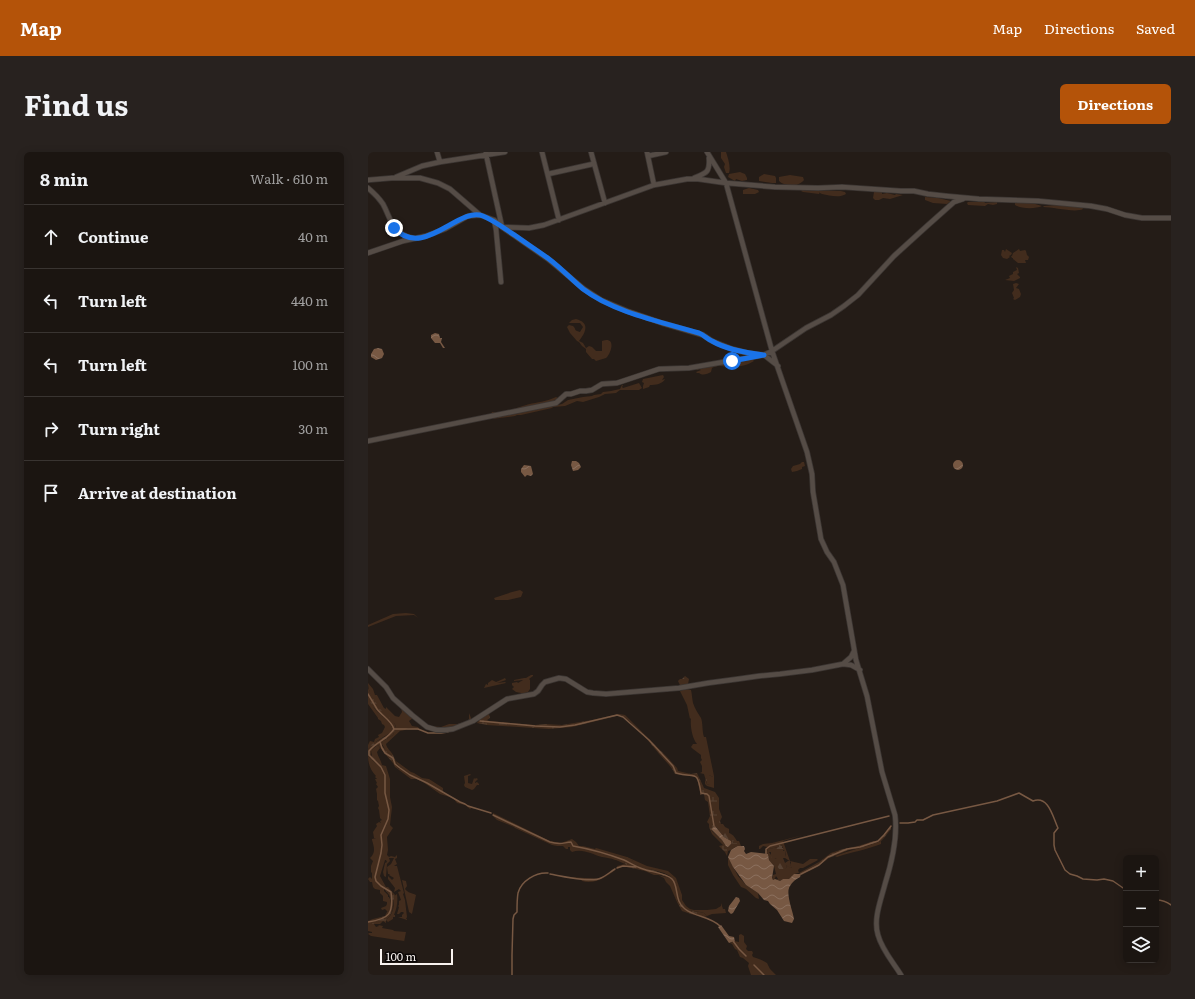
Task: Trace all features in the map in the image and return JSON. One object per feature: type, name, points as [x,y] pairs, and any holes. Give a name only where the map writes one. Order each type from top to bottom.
[{"type":"street","points":[[438,152],[440,162]]},
{"type":"street","points":[[392,178],[422,166],[486,153],[505,152]]},
{"type":"street","points":[[542,152],[559,220]]},
{"type":"street","points":[[590,152],[605,203]]},
{"type":"street","points":[[654,184],[648,154],[666,152]]},
{"type":"street","points":[[486,153],[502,227]]},
{"type":"street","points":[[691,179],[703,175],[708,170],[710,166],[708,154]]},
{"type":"street","points":[[708,154],[726,183],[772,351],[807,452],[812,474],[813,492],[821,539],[834,562],[843,585],[854,651],[867,696],[882,772],[896,821],[893,854],[881,896],[876,929],[883,947],[901,975]]},
{"type":"street","points":[[548,174],[593,164]]},
{"type":"street","points":[[368,180],[420,178],[438,183],[450,189],[480,215],[494,220],[548,258],[584,289],[600,300],[662,323],[703,335],[712,341],[732,349],[746,353],[764,355],[778,366]]},
{"type":"street","points":[[502,227],[529,228],[544,225],[654,184],[691,179],[775,187],[842,187],[914,191],[966,198],[1038,201],[1107,209],[1124,215],[1142,218],[1171,218]]},
{"type":"street","points":[[368,188],[379,198],[398,233],[414,239]]},
{"type":"street","points":[[368,441],[556,403],[566,394],[592,390],[602,384],[617,383],[659,369],[689,368],[764,355],[844,306],[858,295],[894,256],[954,202],[966,198]]},
{"type":"street","points":[[368,253],[385,246],[426,236],[445,229],[468,216],[480,215]]},
{"type":"street","points":[[494,220],[501,282]]},
{"type":"street","points":[[843,664],[851,657],[854,651]]},
{"type":"street","points":[[368,670],[386,687],[394,698],[427,727],[437,730],[445,730],[453,729],[473,721],[507,699],[534,694],[538,692],[545,682],[559,678],[566,679],[586,692],[606,694],[679,688],[843,664],[851,665],[860,670]]},
{"type":"green space","points":[[721,152],[726,152],[730,171],[729,173],[726,173],[724,167],[725,164],[721,158]]},
{"type":"green space","points":[[740,172],[745,174],[747,180],[742,181],[736,179],[735,181],[728,177],[729,174]]},
{"type":"green space","points":[[764,174],[775,176],[776,183],[759,181],[759,177]]},
{"type":"green space","points":[[790,175],[803,177],[804,180],[795,185],[788,185],[779,181],[779,177]]},
{"type":"green space","points":[[749,188],[758,190],[759,192],[755,194],[743,194],[743,190]]},
{"type":"green space","points":[[801,191],[841,191],[845,192],[846,194],[835,196],[822,194],[820,192],[819,194],[803,192]]},
{"type":"green space","points":[[874,192],[903,195],[890,199],[883,198],[875,200],[873,198]]},
{"type":"green space","points":[[925,197],[951,201],[947,204],[933,203],[925,200]]},
{"type":"green space","points":[[984,201],[985,203],[997,202],[997,204],[988,204],[985,206],[968,205],[967,203],[983,202]]},
{"type":"green space","points":[[1015,203],[1032,203],[1042,206],[1025,208],[1015,205]]},
{"type":"green space","points":[[1056,205],[1082,207],[1083,209],[1069,210],[1043,207]]},
{"type":"green space","points":[[1006,249],[1012,253],[1007,259],[1003,258],[1001,255],[1002,250],[1005,252]]},
{"type":"green space","points":[[1019,249],[1020,251],[1025,250],[1029,257],[1028,260],[1025,260],[1026,263],[1018,263],[1011,256]]},
{"type":"green space","points":[[1016,267],[1018,268],[1019,273],[1017,274],[1020,278],[1014,281],[1005,280],[1010,278],[1009,276],[1017,270]]},
{"type":"green space","points":[[1013,284],[1019,284],[1016,288],[1019,289],[1021,294],[1020,297],[1015,300],[1013,299],[1012,293],[1014,290]]},
{"type":"green space","points":[[576,319],[584,323],[585,332],[579,341],[583,343],[586,348],[589,346],[596,351],[602,351],[602,341],[606,340],[611,343],[611,349],[606,358],[596,361],[592,359],[586,352],[586,349],[570,333],[567,327],[569,325],[573,326],[580,332],[583,327],[580,323],[569,323]]},
{"type":"green space","points":[[752,359],[754,361],[735,368],[721,366],[715,367],[712,368],[711,372],[705,374],[697,373],[696,372],[701,370],[695,369]]},
{"type":"green space","points":[[663,375],[664,377],[662,380],[665,379],[663,382],[650,385],[649,387],[643,389],[643,379]]},
{"type":"green space","points":[[639,383],[642,388],[639,390],[620,390],[616,393],[605,394],[583,402],[577,401],[565,406],[492,419],[562,404],[568,400],[601,394],[603,392],[620,389],[622,385],[623,388]]},
{"type":"green space","points":[[556,397],[558,398],[556,401],[511,410],[546,401]]},
{"type":"green space","points":[[504,411],[491,414],[492,412]]},
{"type":"green space","points":[[804,462],[805,466],[802,467],[802,469],[792,472],[791,469],[793,466]]},
{"type":"green space","points":[[520,590],[523,592],[521,597],[508,600],[495,600],[494,598],[512,592]]},
{"type":"green space","points":[[393,614],[414,614],[418,618],[414,615],[396,616],[368,627],[368,625]]},
{"type":"green space","points":[[531,675],[533,676],[529,679],[530,689],[528,692],[521,694],[512,689],[514,687],[512,683],[518,683],[523,680],[514,680],[526,678]]},
{"type":"green space","points":[[685,676],[689,679],[688,684],[684,686],[680,685],[678,681]]},
{"type":"green space","points":[[505,678],[506,680],[497,683],[506,683],[484,688],[486,684],[488,685],[488,683],[492,680],[496,682]]},
{"type":"green space","points":[[368,683],[384,708],[386,709],[386,707],[395,716],[399,717],[402,712],[401,708],[405,709],[405,713],[408,713],[413,718],[409,721],[412,726],[418,727],[420,730],[408,728],[400,731],[386,744],[393,755],[392,756],[386,751],[382,744],[383,741],[393,735],[396,727],[377,706],[368,687]]},
{"type":"green space","points":[[368,688],[374,700],[395,725],[396,728],[393,735],[383,741],[382,746],[391,755],[393,755],[397,764],[403,770],[393,763],[378,745],[375,746],[371,755],[377,761],[377,764],[368,756],[368,749],[372,744],[393,731],[391,724],[375,709],[370,702],[368,698]]},
{"type":"green space","points":[[686,689],[691,690],[693,703],[702,720],[703,735],[706,737],[714,776],[714,788],[705,784],[705,779],[709,785],[713,777],[702,773],[702,766],[700,762],[702,760],[701,755],[691,747],[693,744],[697,744],[691,728],[691,718],[690,719],[687,705],[680,691]]},
{"type":"green space","points":[[368,696],[376,711],[388,721],[393,731],[377,741],[368,749],[370,741],[374,742],[385,727],[368,704]]},
{"type":"green space","points":[[469,713],[471,720],[445,730],[431,726],[441,727],[468,721]]},
{"type":"green space","points":[[489,714],[490,718],[487,720],[489,721],[535,725],[562,725],[619,714],[625,715],[667,757],[678,771],[691,774],[697,773],[704,788],[715,792],[719,798],[719,809],[722,817],[720,821],[721,824],[717,824],[717,828],[715,826],[711,829],[728,847],[731,844],[731,840],[734,840],[733,843],[737,843],[737,841],[739,841],[741,846],[728,851],[727,856],[719,846],[723,845],[712,834],[707,822],[710,816],[708,802],[705,800],[704,794],[700,795],[697,777],[675,774],[671,767],[642,734],[621,715],[572,727],[549,729],[477,723],[479,719]]},
{"type":"green space","points":[[378,745],[380,748],[377,754],[382,765],[386,766],[390,779],[390,797],[392,807],[390,825],[393,828],[387,837],[387,855],[389,857],[395,857],[397,855],[397,858],[395,859],[397,864],[394,866],[397,866],[404,893],[407,920],[398,917],[402,917],[404,913],[401,912],[397,914],[399,901],[401,900],[398,892],[401,891],[399,889],[394,892],[395,888],[388,879],[388,876],[392,880],[394,878],[388,874],[387,867],[391,864],[394,858],[389,858],[390,861],[387,864],[386,877],[384,876],[383,872],[385,863],[387,862],[385,860],[380,876],[386,887],[384,891],[388,895],[390,901],[388,912],[385,909],[382,910],[381,908],[386,906],[387,902],[383,901],[383,896],[380,893],[380,890],[375,889],[372,882],[368,879],[370,877],[372,879],[371,866],[373,861],[370,858],[374,852],[372,839],[376,838],[374,838],[373,832],[377,826],[376,824],[379,822],[381,823],[380,821],[382,820],[380,818],[377,800],[376,789],[378,787],[375,779],[377,779],[370,767],[368,759],[368,756],[377,764],[373,758],[372,752]]},
{"type":"green space","points":[[392,761],[399,769],[402,769],[396,761],[411,772],[422,778],[429,779],[443,788],[443,793],[477,809],[470,809],[465,805],[457,803],[453,798],[440,794],[423,782],[416,779],[411,779],[395,767]]},
{"type":"green space","points":[[705,770],[707,775],[713,777],[714,782],[709,785],[707,784],[704,774],[700,773],[704,773]]},
{"type":"green space","points":[[471,775],[468,776],[468,783],[472,784],[474,778],[476,778],[478,779],[475,783],[477,782],[479,784],[472,790],[464,785],[464,776]]},
{"type":"green space","points":[[493,813],[550,841],[561,843],[572,839],[579,846],[596,848],[627,857],[647,866],[668,871],[676,878],[682,895],[682,900],[690,909],[716,909],[721,906],[721,903],[726,913],[707,916],[704,913],[690,910],[688,911],[684,909],[679,897],[677,902],[670,886],[664,878],[658,875],[672,879],[670,876],[636,866],[632,860],[624,862],[625,864],[610,858],[587,852],[572,852],[570,847],[566,849],[563,846],[552,845],[497,820],[493,816]]},
{"type":"green space","points":[[717,824],[723,824],[729,829],[729,833],[735,838],[737,844],[733,843],[734,840],[731,841],[724,837],[717,828]]},
{"type":"green space","points":[[891,826],[891,829],[881,841],[861,848],[849,850],[829,858],[817,867],[801,875],[799,873],[819,862],[831,853],[878,841]]},
{"type":"green space","points":[[803,835],[783,841],[790,861],[803,864],[810,859],[818,860],[803,868],[800,868],[798,870],[799,873],[794,874],[789,879],[783,879],[780,881],[776,880],[778,879],[776,876],[774,880],[772,879],[773,875],[776,874],[774,866],[769,860],[768,854],[765,853],[767,847],[763,846],[759,849],[759,846],[763,844]],"holes":[[[780,845],[783,846],[783,850],[785,851],[786,855],[785,858],[791,862],[790,865],[792,867],[791,868],[786,865],[787,867],[784,870],[781,870],[779,867],[780,856],[782,853],[780,851],[778,857],[775,859],[767,851],[769,849],[779,847]]]},
{"type":"green space","points":[[881,841],[881,844],[875,846],[837,857],[835,856],[870,845]]},
{"type":"green space","points":[[779,845],[783,846],[783,851],[785,851],[786,858],[783,858],[785,863],[790,861],[790,865],[793,867],[790,868],[786,865],[787,867],[784,871],[780,870],[776,865],[779,862],[777,858],[774,859],[771,857],[771,852],[767,852],[768,849],[779,847]]},
{"type":"green space","points":[[627,857],[636,863],[634,864],[671,877],[673,880],[661,875],[654,875],[645,871],[627,867],[624,862],[624,858]]},
{"type":"green space","points":[[728,857],[738,876],[746,885],[758,893],[759,899],[741,887],[728,865]]},
{"type":"green space","points":[[625,864],[626,866],[617,868],[617,866]]},
{"type":"green space","points":[[615,869],[604,878],[591,882],[570,877],[600,879]]},
{"type":"green space","points":[[402,880],[406,881],[407,886],[405,889],[416,895],[412,914],[409,912]]},
{"type":"green space","points":[[386,887],[388,887],[395,895],[391,914],[386,920],[386,923],[383,921],[380,924],[368,924],[368,921],[385,916],[388,911],[391,900],[385,890]]},
{"type":"green space","points":[[397,894],[395,917],[388,922],[386,920],[392,912],[394,906],[394,896]]},
{"type":"green space","points":[[676,894],[685,909],[704,913],[707,916],[694,915],[682,911],[677,902],[678,900]]},
{"type":"green space","points":[[368,924],[374,924],[376,927],[379,926],[378,925],[383,926],[382,928],[394,931],[406,932],[404,942],[371,936],[368,934],[372,933],[368,931]]},
{"type":"green space","points":[[741,934],[744,936],[744,942],[747,946],[746,949],[748,951],[752,951],[753,957],[767,963],[776,975],[751,975],[748,966],[749,963],[740,957],[737,950],[730,943],[734,941],[739,942],[739,935]]},
{"type":"water","points":[[435,333],[439,334],[440,338],[442,338],[441,342],[445,348],[443,348],[440,343],[435,343],[431,338],[431,335]]},
{"type":"water","points":[[374,349],[382,349],[384,354],[382,358],[376,360],[371,357],[371,354]]},
{"type":"water","points":[[958,460],[963,465],[958,470],[953,465]]},
{"type":"water","points":[[572,461],[579,463],[581,467],[578,470],[573,471],[571,465]]},
{"type":"water","points":[[524,465],[531,466],[533,474],[531,476],[527,475],[525,477],[521,472]]},
{"type":"water","points":[[715,826],[724,837],[731,841],[731,844],[728,847],[711,829]]},
{"type":"water","points":[[738,846],[744,846],[744,851],[746,854],[751,852],[768,854],[769,860],[774,866],[773,880],[775,879],[780,881],[783,879],[789,879],[794,874],[801,874],[800,877],[792,883],[788,893],[794,919],[792,923],[784,921],[777,910],[768,901],[764,900],[758,893],[746,885],[733,867],[728,857],[731,850]]},
{"type":"water","points":[[736,897],[739,898],[740,901],[731,914],[728,911],[729,906]]},
{"type":"water","points":[[721,925],[729,936],[734,937],[735,942],[729,943],[718,927]]},
{"type":"waterway","points":[[368,694],[377,709],[391,723],[394,729],[389,735],[369,751],[369,755],[381,767],[385,775],[385,793],[389,810],[388,819],[381,835],[381,853],[375,877],[376,881],[381,886],[391,892],[392,906],[391,910],[385,917],[368,922]]},
{"type":"waterway","points":[[480,721],[560,727],[617,715],[623,717],[649,740],[673,766],[676,773],[696,777],[700,785],[701,793],[709,796],[714,826]]},
{"type":"waterway","points":[[394,729],[418,729],[428,733],[448,732]]},
{"type":"waterway","points":[[380,742],[385,753],[393,758],[395,764],[410,775],[468,806],[491,813]]},
{"type":"waterway","points":[[900,823],[923,820],[933,815],[997,801],[1019,793],[1033,801],[1043,801],[1050,808],[1058,828],[1054,833],[1055,850],[1065,870],[1070,874],[1083,879],[1104,879],[1113,881],[1123,888]]},
{"type":"waterway","points":[[493,815],[550,842],[559,844],[571,842],[573,846],[612,856],[640,868],[666,875],[674,882],[679,902],[685,909],[693,914],[711,920],[720,926]]},
{"type":"waterway","points":[[766,854],[766,849],[770,846],[889,816]]},
{"type":"waterway","points":[[801,874],[819,865],[828,857],[847,849],[860,847],[878,841],[891,826]]},
{"type":"waterway","points":[[617,868],[623,866],[636,867]]},
{"type":"waterway","points":[[550,874],[590,880],[603,877],[615,869]]},
{"type":"waterway","points":[[512,975],[513,919],[517,912],[518,893],[522,885],[530,878],[539,874],[548,873]]},
{"type":"waterway","points":[[1159,900],[1171,905]]},
{"type":"waterway","points":[[733,941],[746,956]]},
{"type":"waterway","points":[[754,965],[764,975]]},
{"type":"route","points":[[394,228],[398,233],[414,239],[445,229],[468,216],[480,215],[494,220],[548,258],[584,289],[600,300],[662,323],[698,333],[712,341],[732,349],[746,353],[764,355],[732,361]]}]
